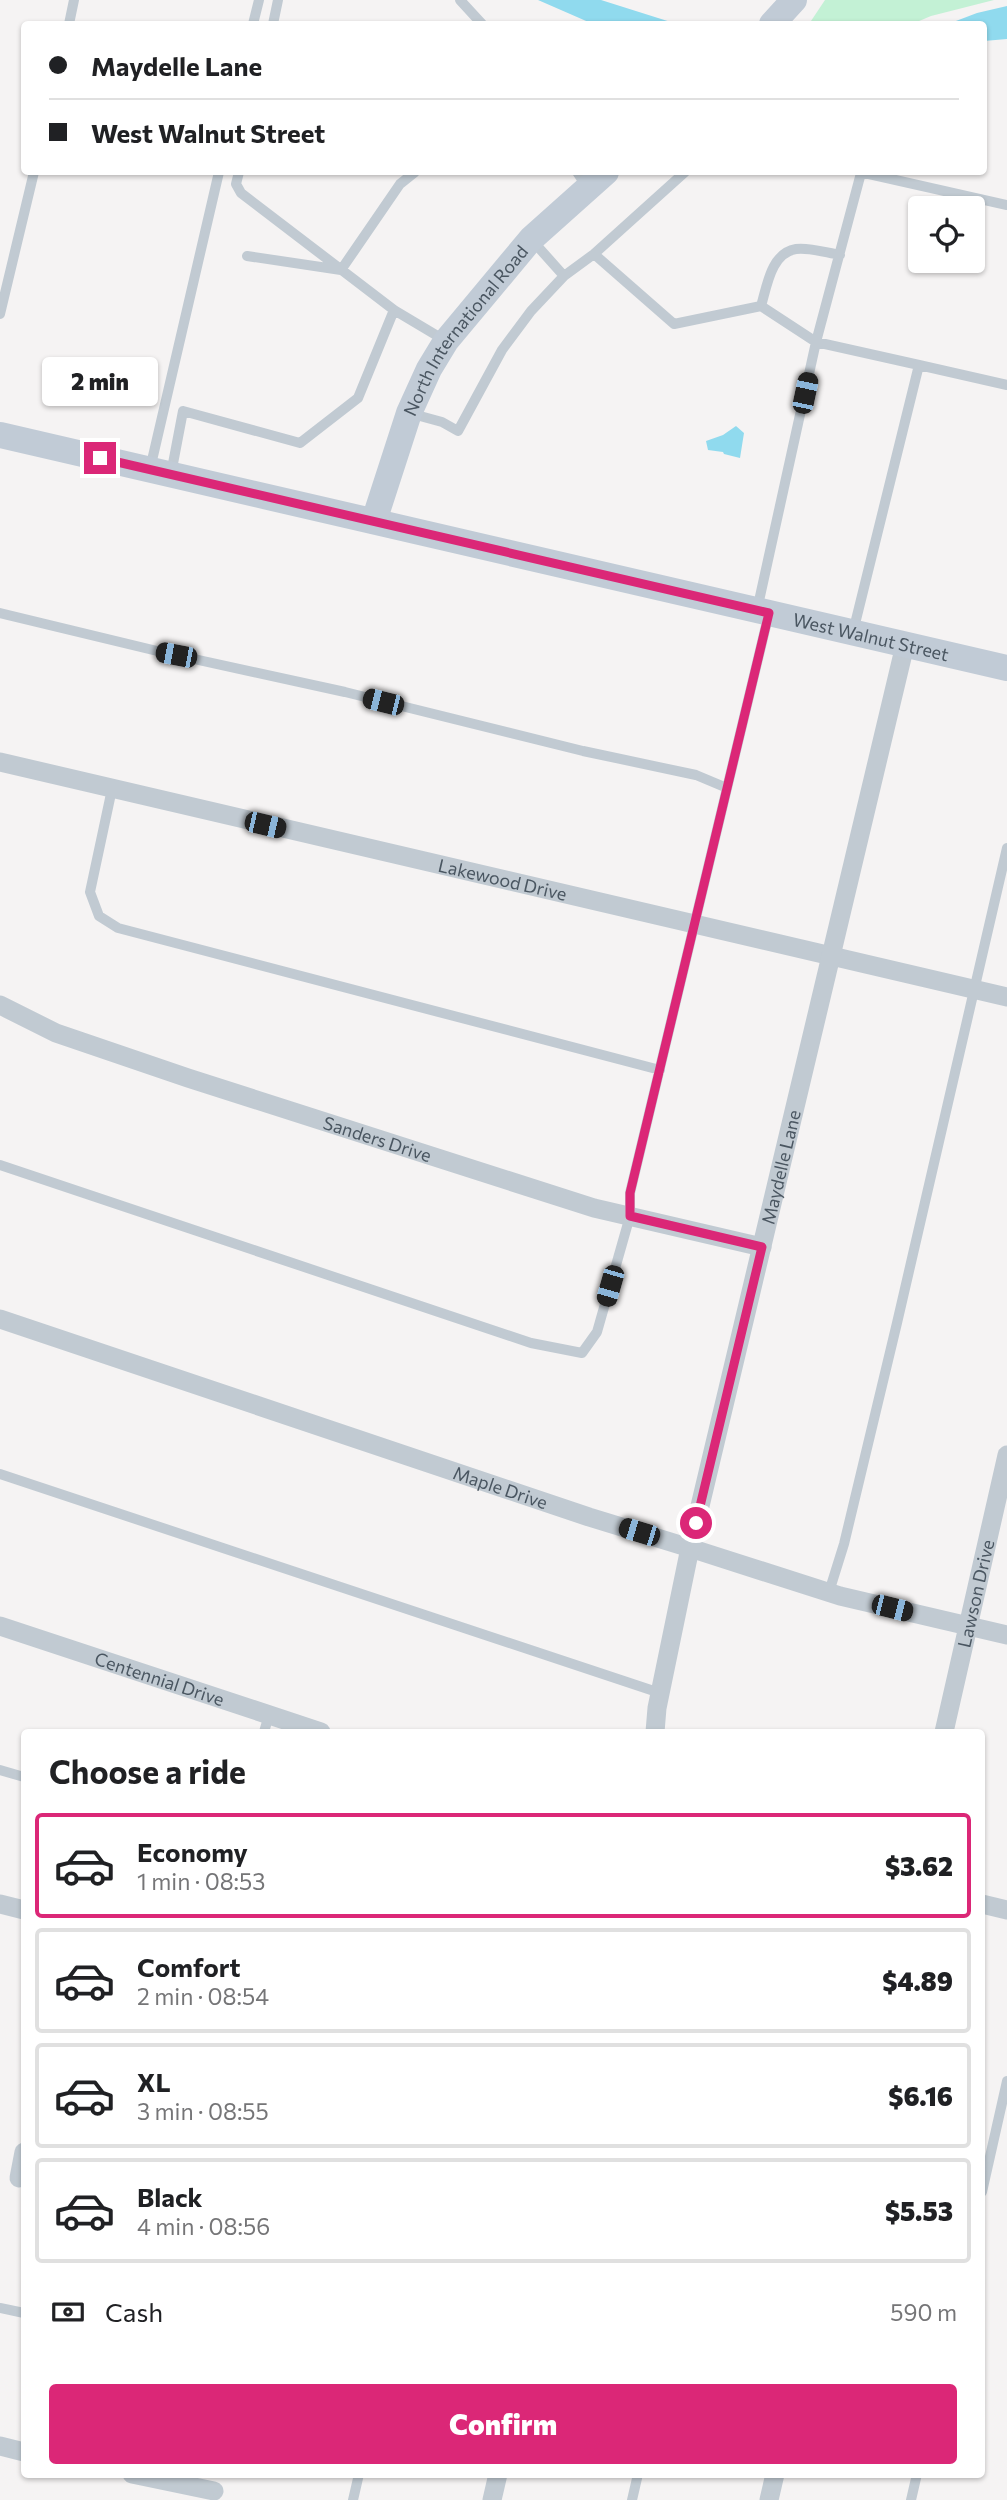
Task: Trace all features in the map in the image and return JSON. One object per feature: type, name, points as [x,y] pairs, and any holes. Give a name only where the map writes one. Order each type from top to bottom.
[{"type":"main road","points":[[775,21],[794,0]]},
{"type":"main road","name":"North International Road","points":[[374,521],[409,413],[429,369],[446,341],[531,239],[590,177]]},
{"type":"main road","name":"West Walnut Street","points":[[0,435],[1007,668]]},
{"type":"street","name":"Maydelle Lane","points":[[655,1729],[660,1693],[690,1548],[905,645]]},
{"type":"street","name":"Lakewood Drive","points":[[0,762],[1007,997]]},
{"type":"street","name":"Sanders Drive","points":[[0,1005],[56,1033],[594,1208],[762,1247]]},
{"type":"street","name":"Maple Drive","points":[[0,1319],[589,1517],[829,1592],[1007,1635]]},
{"type":"street","name":"Lawson Drive","points":[[945,1729],[1007,1455]]},
{"type":"street","name":"Centennial Drive","points":[[0,1626],[267,1724],[301,1729]]},
{"type":"street","points":[[0,1904],[21,1909]]},
{"type":"street","points":[[985,1905],[1007,1910]]},
{"type":"street","points":[[14,2177],[21,2160]]},
{"type":"street","points":[[0,2446],[21,2451]]},
{"type":"street","points":[[154,2478],[214,2489]]},
{"type":"street","points":[[492,2500],[497,2478]]},
{"type":"street","points":[[769,2500],[774,2478]]},
{"type":"lane","points":[[70,21],[75,0]]},
{"type":"lane","points":[[254,21],[259,0]]},
{"type":"lane","points":[[274,21],[278,0]]},
{"type":"lane","points":[[460,0],[479,21]]},
{"type":"lane","points":[[0,314],[33,175]]},
{"type":"lane","points":[[161,472],[218,175]]},
{"type":"lane","points":[[238,175],[236,184],[241,193],[394,310],[446,341]]},
{"type":"lane","points":[[341,270],[400,184],[411,175]]},
{"type":"lane","points":[[409,413],[442,422],[458,431],[502,350],[531,311],[564,276],[594,254],[682,175]]},
{"type":"lane","points":[[0,1166],[531,1343],[582,1353],[597,1332],[630,1216],[630,1193],[727,788],[816,342],[860,175]]},
{"type":"lane","points":[[874,175],[1007,205]]},
{"type":"lane","points":[[531,239],[564,276]]},
{"type":"lane","points":[[761,306],[772,267],[786,252],[798,248],[840,255]]},
{"type":"lane","points":[[594,254],[674,324],[761,306],[816,342],[1007,385]]},
{"type":"lane","points":[[247,256],[341,270]]},
{"type":"lane","points":[[161,472],[183,411],[300,443],[358,398],[394,310]]},
{"type":"lane","points":[[853,632],[919,365]]},
{"type":"lane","points":[[0,613],[345,692],[583,751],[696,775],[727,788]]},
{"type":"lane","points":[[112,789],[90,892],[99,916],[118,928],[660,1070]]},
{"type":"lane","points":[[829,1592],[844,1544],[866,1453],[1007,848]]},
{"type":"lane","points":[[0,1474],[660,1693]]},
{"type":"lane","points":[[0,1770],[21,1776]]},
{"type":"lane","points":[[985,2179],[1007,2081]]},
{"type":"lane","points":[[0,2308],[21,2313]]},
{"type":"lane","points":[[353,2500],[358,2478]]},
{"type":"lane","points":[[632,2500],[637,2478]]},
{"type":"lane","points":[[911,2500],[917,2478]]},
{"type":"green space","points":[[825,0],[994,0],[919,21],[811,21]]},
{"type":"water","points":[[538,0],[601,0],[668,21],[586,21]]},
{"type":"water","points":[[1007,6],[1007,39],[987,41],[987,21],[956,21]]},
{"type":"water","points":[[736,426],[744,433],[740,458],[708,450],[706,441],[723,435]]},
{"type":"route","points":[[100,458],[769,613],[630,1193],[630,1216],[762,1247],[696,1523]]}]
